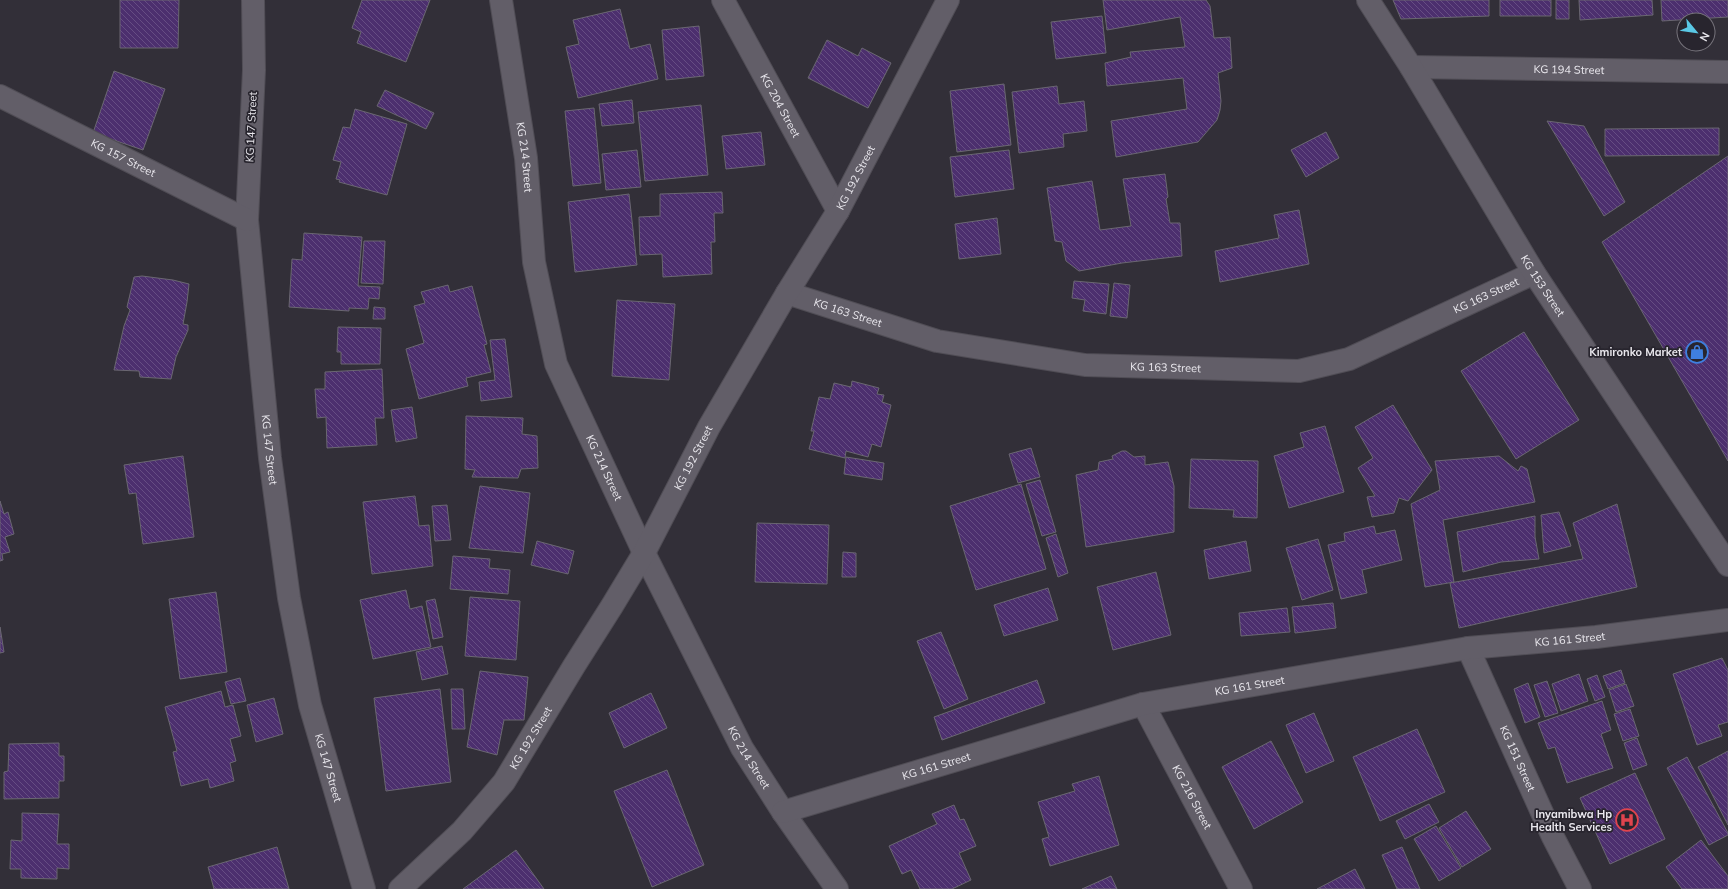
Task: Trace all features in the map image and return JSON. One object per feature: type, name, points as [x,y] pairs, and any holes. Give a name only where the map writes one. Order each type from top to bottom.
[{"type":"street","name":"KG 147 Street","points":[[253,0],[254,70],[247,220],[270,458],[289,598],[310,705],[364,889]]},
{"type":"street","name":"KG 214 Street","points":[[501,0],[526,158],[534,262],[556,364],[644,553],[742,748],[783,812],[837,889]]},
{"type":"street","name":"KG 204 Street","points":[[723,0],[838,211]]},
{"type":"street","name":"KG 192 Street","points":[[400,889],[462,830],[504,782],[644,553],[709,427],[787,293],[838,211],[948,0]]},
{"type":"street","name":"KG 153 Street","points":[[1368,0],[1411,67],[1534,273],[1728,565]]},
{"type":"street","name":"KG 194 Street","points":[[1411,67],[1728,72]]},
{"type":"street","name":"KG 157 Street","points":[[0,96],[247,220]]},
{"type":"street","name":"KG 163 Street","points":[[787,293],[937,341],[1085,365],[1299,371],[1349,359],[1534,273]]},
{"type":"street","name":"KG 161 Street","points":[[783,812],[1143,704],[1468,648],[1596,637],[1728,620]]},
{"type":"street","name":"KG 151 Street","points":[[1468,648],[1553,837],[1580,889]]},
{"type":"street","name":"KG 216 Street","points":[[1143,704],[1241,889]]},
{"type":"building","points":[[120,0],[179,0],[178,48],[120,48]]},
{"type":"building","points":[[362,0],[430,0],[406,62],[357,43],[361,32],[352,28]]},
{"type":"building","points":[[1103,0],[1206,0],[1210,6],[1214,38],[1230,37],[1232,68],[1218,73],[1221,101],[1220,110],[1217,120],[1198,142],[1116,157],[1111,121],[1187,109],[1183,78],[1107,86],[1105,63],[1131,57],[1130,52],[1185,47],[1180,17],[1107,30]]},
{"type":"building","points":[[1393,0],[1489,0],[1489,16],[1401,19]]},
{"type":"building","points":[[1500,0],[1551,0],[1551,16],[1500,16]]},
{"type":"building","points":[[1556,0],[1569,0],[1569,19],[1556,19]]},
{"type":"building","points":[[1579,0],[1652,0],[1653,15],[1580,20]]},
{"type":"building","points":[[1661,0],[1728,0],[1728,17],[1716,18],[1716,12],[1676,12],[1676,20],[1662,21]]},
{"type":"building","points":[[620,9],[630,49],[650,44],[658,79],[578,98],[566,47],[579,44],[573,20]]},
{"type":"building","points":[[1102,16],[1106,53],[1056,59],[1051,22]]},
{"type":"building","points":[[699,26],[704,76],[666,80],[662,30]]},
{"type":"building","points":[[827,40],[858,56],[862,48],[891,63],[868,108],[808,78]]},
{"type":"building","points":[[114,71],[165,89],[143,150],[93,133]]},
{"type":"building","points":[[1004,84],[1011,145],[957,152],[950,91]]},
{"type":"building","points":[[1057,86],[1059,104],[1084,101],[1087,131],[1063,134],[1064,147],[1019,153],[1012,92]]},
{"type":"building","points":[[385,90],[434,113],[426,129],[377,106]]},
{"type":"building","points":[[632,100],[634,123],[602,126],[599,104]]},
{"type":"building","points":[[701,105],[708,175],[645,181],[638,112]]},
{"type":"building","points":[[594,108],[601,183],[573,186],[565,111]]},
{"type":"building","points":[[355,109],[407,124],[387,195],[339,182],[340,180],[336,179],[341,162],[333,160],[343,127],[350,128]]},
{"type":"building","points":[[1547,121],[1584,126],[1625,202],[1604,216]]},
{"type":"building","points":[[1719,128],[1719,155],[1605,156],[1605,129]]},
{"type":"building","points":[[761,132],[765,165],[726,169],[722,136]]},
{"type":"building","points":[[1326,132],[1339,158],[1306,177],[1291,150]]},
{"type":"building","points":[[637,150],[641,187],[606,190],[602,154]]},
{"type":"building","points":[[1009,150],[1014,189],[955,197],[950,157]]},
{"type":"building","name":"Kimironko Market","points":[[1728,156],[1728,461],[1602,242]]},
{"type":"building","points":[[1165,174],[1168,197],[1166,199],[1170,223],[1180,223],[1182,256],[1122,263],[1079,271],[1066,261],[1062,242],[1055,241],[1047,188],[1092,181],[1100,230],[1131,226],[1123,179]]},
{"type":"building","points":[[722,192],[723,213],[714,213],[715,242],[711,242],[712,274],[663,277],[662,254],[640,255],[639,217],[660,216],[660,194]]},
{"type":"building","points":[[629,194],[637,265],[575,272],[568,202]]},
{"type":"building","points":[[1299,210],[1309,264],[1220,282],[1215,251],[1279,238],[1274,215]]},
{"type":"building","points":[[997,218],[1001,254],[959,259],[955,224]]},
{"type":"building","points":[[304,233],[362,237],[358,286],[380,287],[379,299],[369,298],[368,309],[349,308],[349,311],[289,307],[292,259],[302,260]]},
{"type":"building","points":[[364,241],[385,241],[383,284],[361,283]]},
{"type":"building","points":[[142,276],[173,280],[189,284],[183,324],[188,325],[188,330],[176,357],[171,379],[140,377],[139,371],[114,370],[124,326],[130,310],[127,307],[134,277]]},
{"type":"building","points":[[1074,281],[1109,284],[1106,314],[1083,311],[1085,300],[1072,298]]},
{"type":"building","points":[[1114,283],[1130,285],[1127,318],[1110,316]]},
{"type":"building","points":[[448,285],[450,292],[472,286],[487,344],[484,345],[491,372],[466,378],[468,386],[419,399],[406,349],[424,343],[414,306],[425,303],[421,292]]},
{"type":"building","points":[[617,300],[675,304],[669,380],[612,376]]},
{"type":"building","points":[[374,307],[385,308],[385,319],[373,319]]},
{"type":"building","points":[[338,327],[381,328],[380,364],[341,364],[341,352],[337,352]]},
{"type":"building","points":[[1524,332],[1579,420],[1516,459],[1461,371]]},
{"type":"building","points":[[505,339],[512,397],[481,401],[479,382],[495,380],[490,340]]},
{"type":"building","points":[[382,369],[384,418],[375,418],[377,445],[327,448],[326,417],[317,418],[315,389],[325,389],[325,372]]},
{"type":"building","points":[[852,381],[879,388],[877,394],[884,395],[882,402],[891,405],[881,447],[872,444],[868,457],[846,451],[845,458],[809,449],[814,431],[811,431],[819,397],[830,399],[834,383],[851,387]]},
{"type":"building","points":[[1393,405],[1432,470],[1408,501],[1399,498],[1394,513],[1372,517],[1367,497],[1375,496],[1358,468],[1373,458],[1355,427]]},
{"type":"building","points":[[412,407],[417,438],[396,442],[391,410]]},
{"type":"building","points":[[466,416],[523,418],[522,434],[537,436],[538,468],[521,469],[518,478],[472,477],[475,470],[465,469]]},
{"type":"building","points":[[1325,426],[1344,492],[1289,508],[1274,456],[1304,447],[1300,433]]},
{"type":"building","points":[[1031,448],[1040,477],[1018,483],[1009,454]]},
{"type":"building","points":[[1122,451],[1126,451],[1134,457],[1145,456],[1145,465],[1168,462],[1174,486],[1174,532],[1086,547],[1076,475],[1098,470],[1099,462],[1113,459],[1112,456]]},
{"type":"building","points":[[183,456],[194,537],[143,544],[136,493],[129,494],[124,465]]},
{"type":"building","points":[[1499,456],[1518,471],[1521,466],[1527,469],[1535,502],[1443,520],[1454,582],[1425,587],[1411,504],[1440,490],[1435,461]]},
{"type":"building","points":[[846,457],[884,463],[882,480],[844,474]]},
{"type":"building","points":[[1191,459],[1258,461],[1257,518],[1233,517],[1234,510],[1189,508]]},
{"type":"building","points":[[1040,480],[1056,532],[1042,536],[1026,484]]},
{"type":"building","points":[[1021,484],[1046,569],[976,590],[950,506]]},
{"type":"building","points":[[480,486],[530,493],[523,553],[469,548]]},
{"type":"building","points":[[415,496],[419,526],[429,525],[433,566],[372,574],[363,502]]},
{"type":"building","points":[[0,501],[4,514],[8,512],[14,534],[5,537],[10,552],[2,554],[3,560],[0,561]]},
{"type":"building","points":[[1617,504],[1637,587],[1459,628],[1450,583],[1583,559],[1573,523]]},
{"type":"building","points":[[447,505],[451,540],[435,541],[432,506]]},
{"type":"building","points":[[1559,512],[1571,546],[1544,553],[1541,515]]},
{"type":"building","points":[[1535,516],[1535,537],[1539,559],[1501,562],[1463,572],[1457,532]]},
{"type":"building","points":[[757,523],[829,525],[827,584],[755,582]]},
{"type":"building","points":[[1374,526],[1376,534],[1395,530],[1402,560],[1362,570],[1367,593],[1341,599],[1328,545],[1345,541],[1344,533]]},
{"type":"building","points":[[1056,534],[1068,573],[1058,577],[1046,538]]},
{"type":"building","points":[[1318,539],[1333,590],[1302,600],[1286,548]]},
{"type":"building","points":[[537,541],[574,551],[568,574],[531,565]]},
{"type":"building","points":[[1246,541],[1251,571],[1209,579],[1204,550]]},
{"type":"building","points":[[843,552],[856,553],[856,577],[842,577]]},
{"type":"building","points":[[453,556],[490,559],[489,568],[510,570],[508,594],[450,589]]},
{"type":"building","points":[[1156,572],[1171,635],[1113,650],[1097,587]]},
{"type":"building","points":[[1048,588],[1058,620],[1004,636],[994,605]]},
{"type":"building","points":[[406,590],[410,609],[422,606],[431,647],[373,659],[360,600]]},
{"type":"building","points":[[216,592],[227,672],[180,679],[169,599]]},
{"type":"building","points":[[470,597],[520,601],[516,660],[465,656]]},
{"type":"building","points":[[435,599],[443,637],[433,639],[426,601]]},
{"type":"building","points":[[1333,603],[1336,628],[1295,633],[1292,607]]},
{"type":"building","points":[[1287,608],[1290,632],[1241,636],[1239,613]]},
{"type":"building","points":[[0,627],[4,652],[0,653]]},
{"type":"building","points":[[941,632],[968,699],[944,709],[917,641]]},
{"type":"building","points":[[442,646],[448,674],[422,680],[416,652]]},
{"type":"building","points":[[1722,658],[1728,670],[1728,722],[1718,725],[1722,736],[1697,745],[1673,674]]},
{"type":"building","points":[[1621,670],[1625,683],[1608,689],[1603,676]]},
{"type":"building","points":[[480,671],[528,677],[524,720],[504,720],[497,755],[467,747]]},
{"type":"building","points":[[1579,674],[1588,701],[1561,711],[1552,684]]},
{"type":"building","points":[[1597,675],[1605,697],[1595,701],[1587,679]]},
{"type":"building","points":[[240,678],[246,701],[231,704],[225,682]]},
{"type":"building","points":[[1037,680],[1045,703],[942,740],[934,717]]},
{"type":"building","points":[[1547,681],[1558,713],[1545,717],[1534,685]]},
{"type":"building","points":[[1528,683],[1540,717],[1525,723],[1514,689]]},
{"type":"building","points":[[1626,684],[1634,706],[1616,712],[1609,690]]},
{"type":"building","points":[[440,689],[451,782],[386,791],[374,698]]},
{"type":"building","points":[[451,689],[463,689],[465,729],[452,729]]},
{"type":"building","points":[[221,691],[225,707],[233,705],[241,736],[230,739],[236,761],[230,763],[234,781],[210,788],[208,779],[181,786],[173,752],[177,751],[165,707]]},
{"type":"building","points":[[651,693],[667,728],[624,748],[609,713]]},
{"type":"building","points":[[274,698],[283,734],[256,742],[247,705]]},
{"type":"building","points":[[1602,701],[1611,730],[1601,734],[1613,768],[1567,783],[1555,747],[1548,749],[1538,723]]},
{"type":"building","points":[[1630,709],[1639,736],[1623,741],[1614,714]]},
{"type":"building","points":[[1314,713],[1334,761],[1306,773],[1286,725]]},
{"type":"building","points":[[1417,729],[1445,792],[1380,821],[1353,757]]},
{"type":"building","points":[[1637,738],[1647,765],[1633,770],[1624,743]]},
{"type":"building","points":[[1271,741],[1303,802],[1254,829],[1222,767]]},
{"type":"building","points":[[59,743],[59,756],[64,756],[64,781],[59,781],[59,798],[4,799],[4,772],[8,771],[9,744]]},
{"type":"building","points":[[1728,751],[1728,825],[1698,767]]},
{"type":"building","points":[[1687,757],[1728,833],[1728,835],[1709,845],[1667,768]]},
{"type":"building","points":[[667,770],[704,865],[652,887],[614,791]]},
{"type":"building","points":[[1635,773],[1665,839],[1610,864],[1580,798]]},
{"type":"building","points":[[1099,776],[1119,845],[1050,866],[1042,839],[1049,837],[1038,802],[1075,791],[1072,784]]},
{"type":"building","points":[[1429,804],[1439,822],[1405,839],[1396,821]]},
{"type":"building","points":[[954,805],[960,820],[964,819],[976,846],[959,853],[971,880],[952,889],[920,889],[911,870],[902,874],[889,846],[937,824],[932,814]]},
{"type":"building","points":[[1466,811],[1491,849],[1462,867],[1439,828]]},
{"type":"building","points":[[22,813],[59,814],[57,844],[69,844],[69,869],[57,868],[57,879],[21,878],[21,869],[10,869],[11,840],[22,841]]},
{"type":"building","points":[[1436,826],[1461,868],[1439,881],[1414,839]]},
{"type":"building","points":[[1701,840],[1728,876],[1728,889],[1682,889],[1666,867]]},
{"type":"building","points":[[277,847],[289,889],[214,889],[208,867]]},
{"type":"building","points":[[1402,847],[1420,889],[1397,889],[1382,855]]},
{"type":"building","points":[[516,850],[544,889],[463,889]]},
{"type":"building","points":[[1355,869],[1365,889],[1317,889]]},
{"type":"building","points":[[1111,876],[1117,889],[1082,889]]},
{"type":"place","name":"Kimironko Market","points":[[1697,352]]},
{"type":"place","name":"Inyamibwa Hp Health Services","points":[[1627,820]]}]
